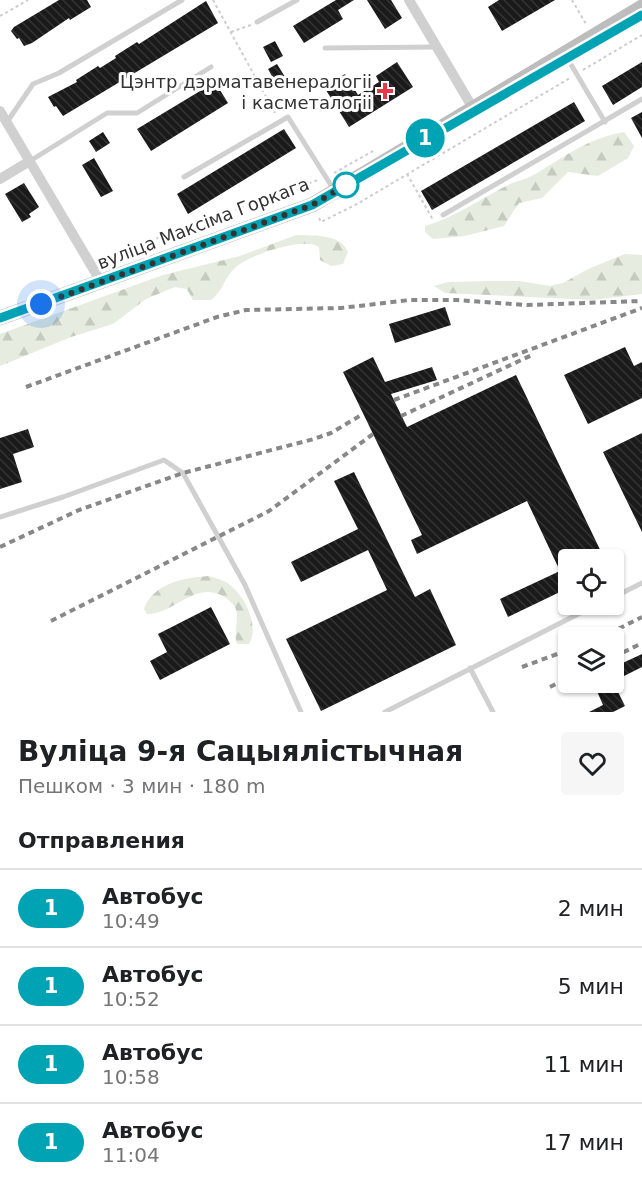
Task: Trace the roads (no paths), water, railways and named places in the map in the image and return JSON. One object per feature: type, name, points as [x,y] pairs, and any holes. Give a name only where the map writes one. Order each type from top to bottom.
[{"type":"main road","name":"вуліца Максіма Горкага","points":[[566,57],[642,7]]},
{"type":"main road","name":"вуліца Максіма Горкага","points":[[0,318],[312,205],[642,15]]},
{"type":"street","points":[[409,0],[474,110]]},
{"type":"street","points":[[0,111],[28,162],[91,262],[101,282]]},
{"type":"street","points":[[0,179],[28,162]]},
{"type":"lane","points":[[6,123],[33,84],[59,73],[182,0]]},
{"type":"lane","points":[[257,22],[297,0]]},
{"type":"lane","points":[[325,48],[436,47]]},
{"type":"lane","points":[[566,57],[604,122]]},
{"type":"lane","points":[[28,162],[107,113],[137,113],[211,67]]},
{"type":"lane","points":[[443,215],[642,99]]},
{"type":"lane","points":[[184,177],[288,117],[335,192]]},
{"type":"lane","points":[[0,517],[164,460],[183,473],[245,585],[301,712]]},
{"type":"lane","points":[[624,592],[642,583]]},
{"type":"lane","points":[[385,712],[576,615]]},
{"type":"lane","points":[[470,668],[493,712]]},
{"type":"railway","points":[[26,387],[217,317],[246,310],[341,308],[410,300],[457,300],[527,305],[642,301]]},
{"type":"railway","points":[[394,400],[642,308]]},
{"type":"railway","points":[[401,416],[532,355]]},
{"type":"railway","points":[[0,547],[79,510],[183,473],[314,439],[331,433],[363,414]]},
{"type":"railway","points":[[51,621],[269,511],[373,434]]},
{"type":"railway","points":[[622,627],[642,617]]},
{"type":"railway","points":[[624,652],[642,643]]},
{"type":"railway","points":[[522,667],[558,654]]},
{"type":"railway","points":[[550,687],[558,683]]},
{"type":"place","name":"Цэнтр дэрматавенералогіі і касметалогіі","points":[[385,91]]}]
